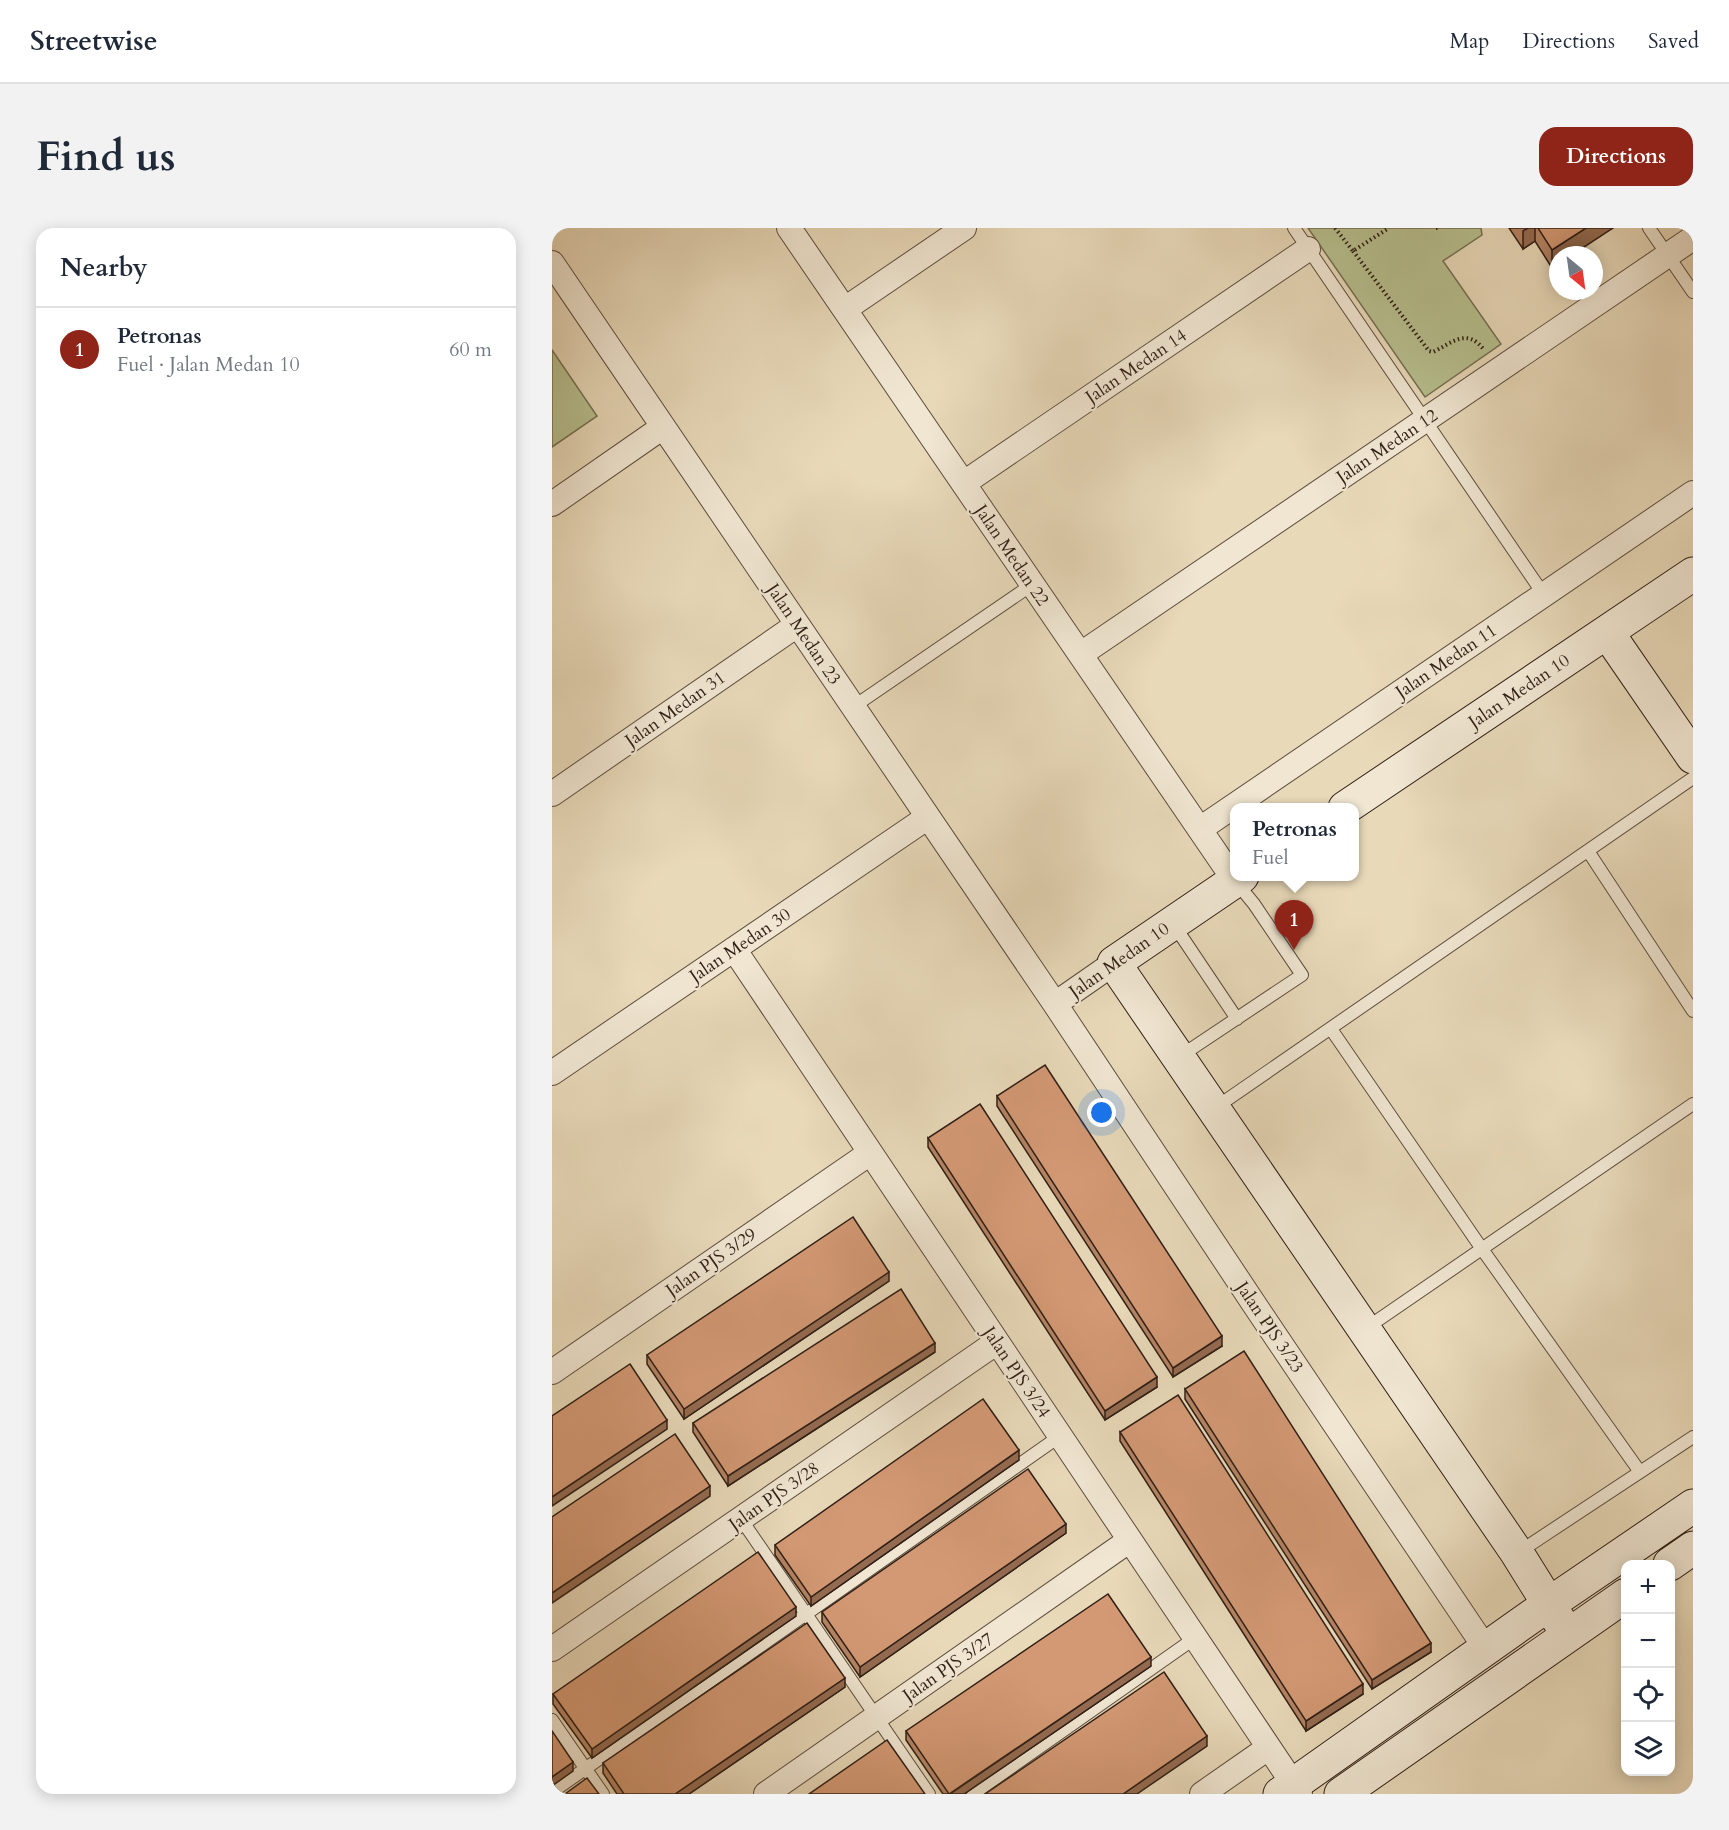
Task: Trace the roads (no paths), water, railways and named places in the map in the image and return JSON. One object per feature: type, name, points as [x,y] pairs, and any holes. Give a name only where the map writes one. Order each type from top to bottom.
[{"type":"main road","name":"Jalan Medan 10","points":[[1351,803],[1693,574]]},
{"type":"main road","points":[[1607,632],[1693,757]]},
{"type":"main road","name":"Jalan Medan 10","points":[[1114,963],[1236,881]]},
{"type":"main road","points":[[1114,963],[1517,1553],[1568,1635]]},
{"type":"main road","points":[[1291,1791],[1548,1604],[1693,1506]]},
{"type":"main road","points":[[1675,1561],[1693,1548]]},
{"type":"main road","points":[[1341,1794],[1621,1598]]},
{"type":"street","name":"Jalan Medan 22","points":[[789,228],[1200,829],[1230,867]]},
{"type":"street","points":[[845,309],[964,228]]},
{"type":"street","name":"Jalan Medan 12","points":[[1081,654],[1693,238]]},
{"type":"street","name":"Jalan Medan 14","points":[[964,483],[1308,249]]},
{"type":"street","name":"Jalan Medan 23","points":[[552,263],[1055,1004]]},
{"type":"street","points":[[552,504],[663,427]]},
{"type":"street","name":"Jalan Medan 11","points":[[1238,803],[1693,493]]},
{"type":"street","name":"Jalan Medan 31","points":[[552,794],[797,625]]},
{"type":"street","name":"Jalan Medan 11","points":[[1200,829],[1230,809]]},
{"type":"street","name":"Jalan Medan 30","points":[[552,1073],[928,817]]},
{"type":"street","name":"Jalan PJS 3/24","points":[[734,949],[1268,1748],[1291,1791]]},
{"type":"street","name":"Jalan Medan 10","points":[[1055,1004],[1114,963]]},
{"type":"street","name":"Jalan PJS 3/23","points":[[1055,1004],[1486,1649]]},
{"type":"street","name":"Jalan PJS 3/29","points":[[552,1372],[870,1153]]},
{"type":"street","name":"Jalan PJS 3/28","points":[[552,1649],[997,1342]]},
{"type":"street","name":"Jalan PJS 3/27","points":[[766,1794],[1130,1540]]},
{"type":"street","points":[[1202,1794],[1268,1748]]},
{"type":"lane","points":[[1294,228],[1544,595]]},
{"type":"lane","points":[[1649,228],[1693,292]]},
{"type":"lane","points":[[853,706],[1032,584]]},
{"type":"lane","points":[[1213,1109],[1693,778]]},
{"type":"lane","points":[[1588,851],[1693,1011]]},
{"type":"lane","points":[[1178,1058],[1302,975],[1240,881]]},
{"type":"lane","points":[[1173,923],[1237,1019]]},
{"type":"lane","points":[[1330,1029],[1640,1472]]},
{"type":"lane","points":[[1365,1329],[1693,1104]]},
{"type":"lane","points":[[552,1792],[1060,1436]]},
{"type":"lane","points":[[1517,1553],[1693,1437]]},
{"type":"lane","points":[[741,1519],[929,1794]]},
{"type":"lane","points":[[973,1794],[1195,1638]]},
{"type":"lane","points":[[552,1720],[603,1794]]},
{"type":"place","name":"Petronas","points":[[1294,950]]}]
